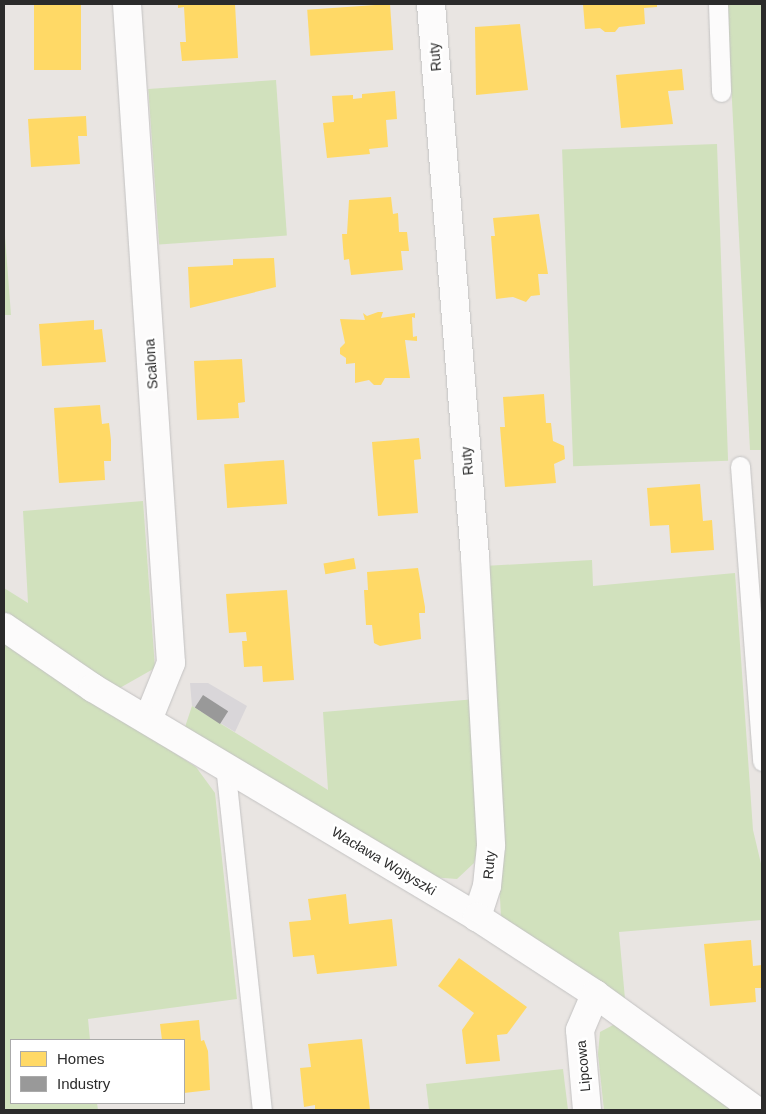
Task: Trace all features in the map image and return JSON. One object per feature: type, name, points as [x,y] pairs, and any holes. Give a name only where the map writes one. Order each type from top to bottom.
[{"type":"street","name":"Scalona","points":[[127,4],[171,663],[148,720]]},
{"type":"street","name":"Ruty","points":[[431,4],[475,557],[491,846],[487,886],[477,917]]},
{"type":"street","name":"Wacława Wojtyszki","points":[[4,627],[93,688],[477,917],[594,994],[755,1110]]},
{"type":"street","name":"Lipcowa","points":[[587,1110],[580,1030],[594,994]]},
{"type":"lane","points":[[718,4],[721,92]]},
{"type":"lane","points":[[740,466],[762,761]]},
{"type":"lane","points":[[225,765],[262,1110]]},
{"type":"shaded area","points":[[190,683],[208,683],[247,706],[235,732],[192,706]]},
{"type":"green space","points":[[727,4],[762,4],[762,450],[750,450]]},
{"type":"green space","points":[[276,80],[287,236],[159,245],[148,89]]},
{"type":"green space","points":[[717,144],[728,461],[573,466],[562,149]]},
{"type":"green space","points":[[4,223],[11,315],[4,315]]},
{"type":"green space","points":[[143,501],[155,668],[118,689],[4,613],[4,588],[28,603],[23,511]]},
{"type":"green space","points":[[592,560],[593,586],[735,573],[753,830],[762,868],[762,920],[619,932],[625,999],[501,918],[484,566]]},
{"type":"green space","points":[[4,642],[196,767],[215,793],[237,999],[88,1019],[90,1039],[10,1039],[10,1104],[97,1104],[98,1110],[4,1110]]},
{"type":"green space","points":[[476,699],[482,834],[474,863],[457,879],[431,877],[185,727],[192,706],[328,790],[323,712]]},
{"type":"green space","points":[[615,1024],[732,1110],[604,1110],[598,1054],[600,1032]]},
{"type":"green space","points":[[563,1069],[568,1110],[429,1110],[426,1084]]},
{"type":"building: Homes","points":[[34,4],[81,4],[81,70],[34,70]]},
{"type":"building: Homes","points":[[178,4],[235,4],[238,58],[182,61],[180,42],[186,42],[184,7],[178,8]]},
{"type":"building: Homes","points":[[390,4],[393,50],[310,56],[307,10]]},
{"type":"building: Homes","points":[[583,4],[657,4],[657,7],[644,8],[645,24],[619,27],[615,32],[605,32],[600,28],[585,29]]},
{"type":"building: Homes","points":[[520,24],[528,90],[476,95],[475,27]]},
{"type":"building: Homes","points":[[682,69],[684,90],[668,91],[673,124],[621,128],[616,75]]},
{"type":"building: Homes","points":[[395,91],[397,119],[386,120],[388,147],[369,149],[370,154],[327,158],[323,123],[334,122],[332,96],[353,95],[353,99],[362,98],[362,94]]},
{"type":"building: Homes","points":[[86,116],[87,136],[78,136],[80,164],[31,167],[28,119]]},
{"type":"building: Homes","points":[[391,197],[393,214],[398,213],[399,232],[407,232],[409,251],[401,251],[403,270],[351,275],[349,259],[344,260],[342,234],[347,234],[349,200]]},
{"type":"building: Homes","points":[[539,214],[548,274],[538,274],[540,295],[531,296],[526,302],[513,297],[496,299],[491,236],[495,236],[493,218]]},
{"type":"building: Homes","points":[[274,258],[276,287],[190,308],[188,267],[233,265],[233,259]]},
{"type":"building: Homes","points":[[383,312],[381,318],[415,313],[415,318],[412,317],[413,337],[417,336],[417,341],[405,340],[410,378],[385,378],[381,385],[374,385],[369,380],[355,383],[355,363],[346,364],[346,358],[340,354],[340,348],[345,343],[340,319],[365,320],[363,313],[367,316]]},
{"type":"building: Homes","points":[[94,320],[94,330],[102,329],[106,362],[42,366],[39,324]]},
{"type":"building: Homes","points":[[242,359],[245,402],[238,403],[239,418],[197,420],[194,361]]},
{"type":"building: Homes","points":[[544,394],[546,423],[551,423],[553,441],[564,446],[565,459],[554,464],[556,483],[505,487],[500,427],[505,427],[503,397]]},
{"type":"building: Homes","points":[[100,405],[102,424],[109,423],[111,440],[111,461],[104,461],[105,480],[59,483],[54,408]]},
{"type":"building: Homes","points":[[419,438],[421,459],[414,460],[418,513],[378,516],[372,442]]},
{"type":"building: Homes","points":[[284,460],[287,504],[227,508],[224,464]]},
{"type":"building: Homes","points":[[700,484],[703,521],[712,520],[714,550],[671,553],[669,525],[650,526],[647,488]]},
{"type":"building: Homes","points":[[354,558],[356,569],[325,574],[323,563]]},
{"type":"building: Homes","points":[[418,568],[425,607],[425,613],[419,613],[421,639],[380,646],[374,643],[372,625],[366,625],[364,590],[368,590],[367,572]]},
{"type":"building: Homes","points":[[287,590],[294,680],[263,682],[262,666],[244,667],[242,641],[247,641],[246,632],[229,633],[226,594]]},
{"type":"building: Homes","points":[[346,894],[349,924],[392,919],[397,966],[317,974],[314,955],[293,957],[289,922],[311,920],[308,899]]},
{"type":"building: Homes","points":[[751,940],[753,966],[762,965],[762,988],[755,988],[756,1002],[710,1006],[704,944]]},
{"type":"building: Homes","points":[[459,958],[527,1007],[507,1034],[497,1035],[500,1061],[466,1064],[462,1030],[474,1013],[438,986]]},
{"type":"building: Homes","points":[[199,1020],[201,1041],[204,1040],[208,1051],[210,1090],[185,1093],[185,1039],[162,1039],[160,1024]]},
{"type":"building: Homes","points":[[362,1039],[370,1110],[315,1110],[315,1105],[304,1107],[300,1068],[311,1067],[308,1044]]},
{"type":"building: Industry","points":[[203,695],[228,711],[220,724],[195,708]]}]
